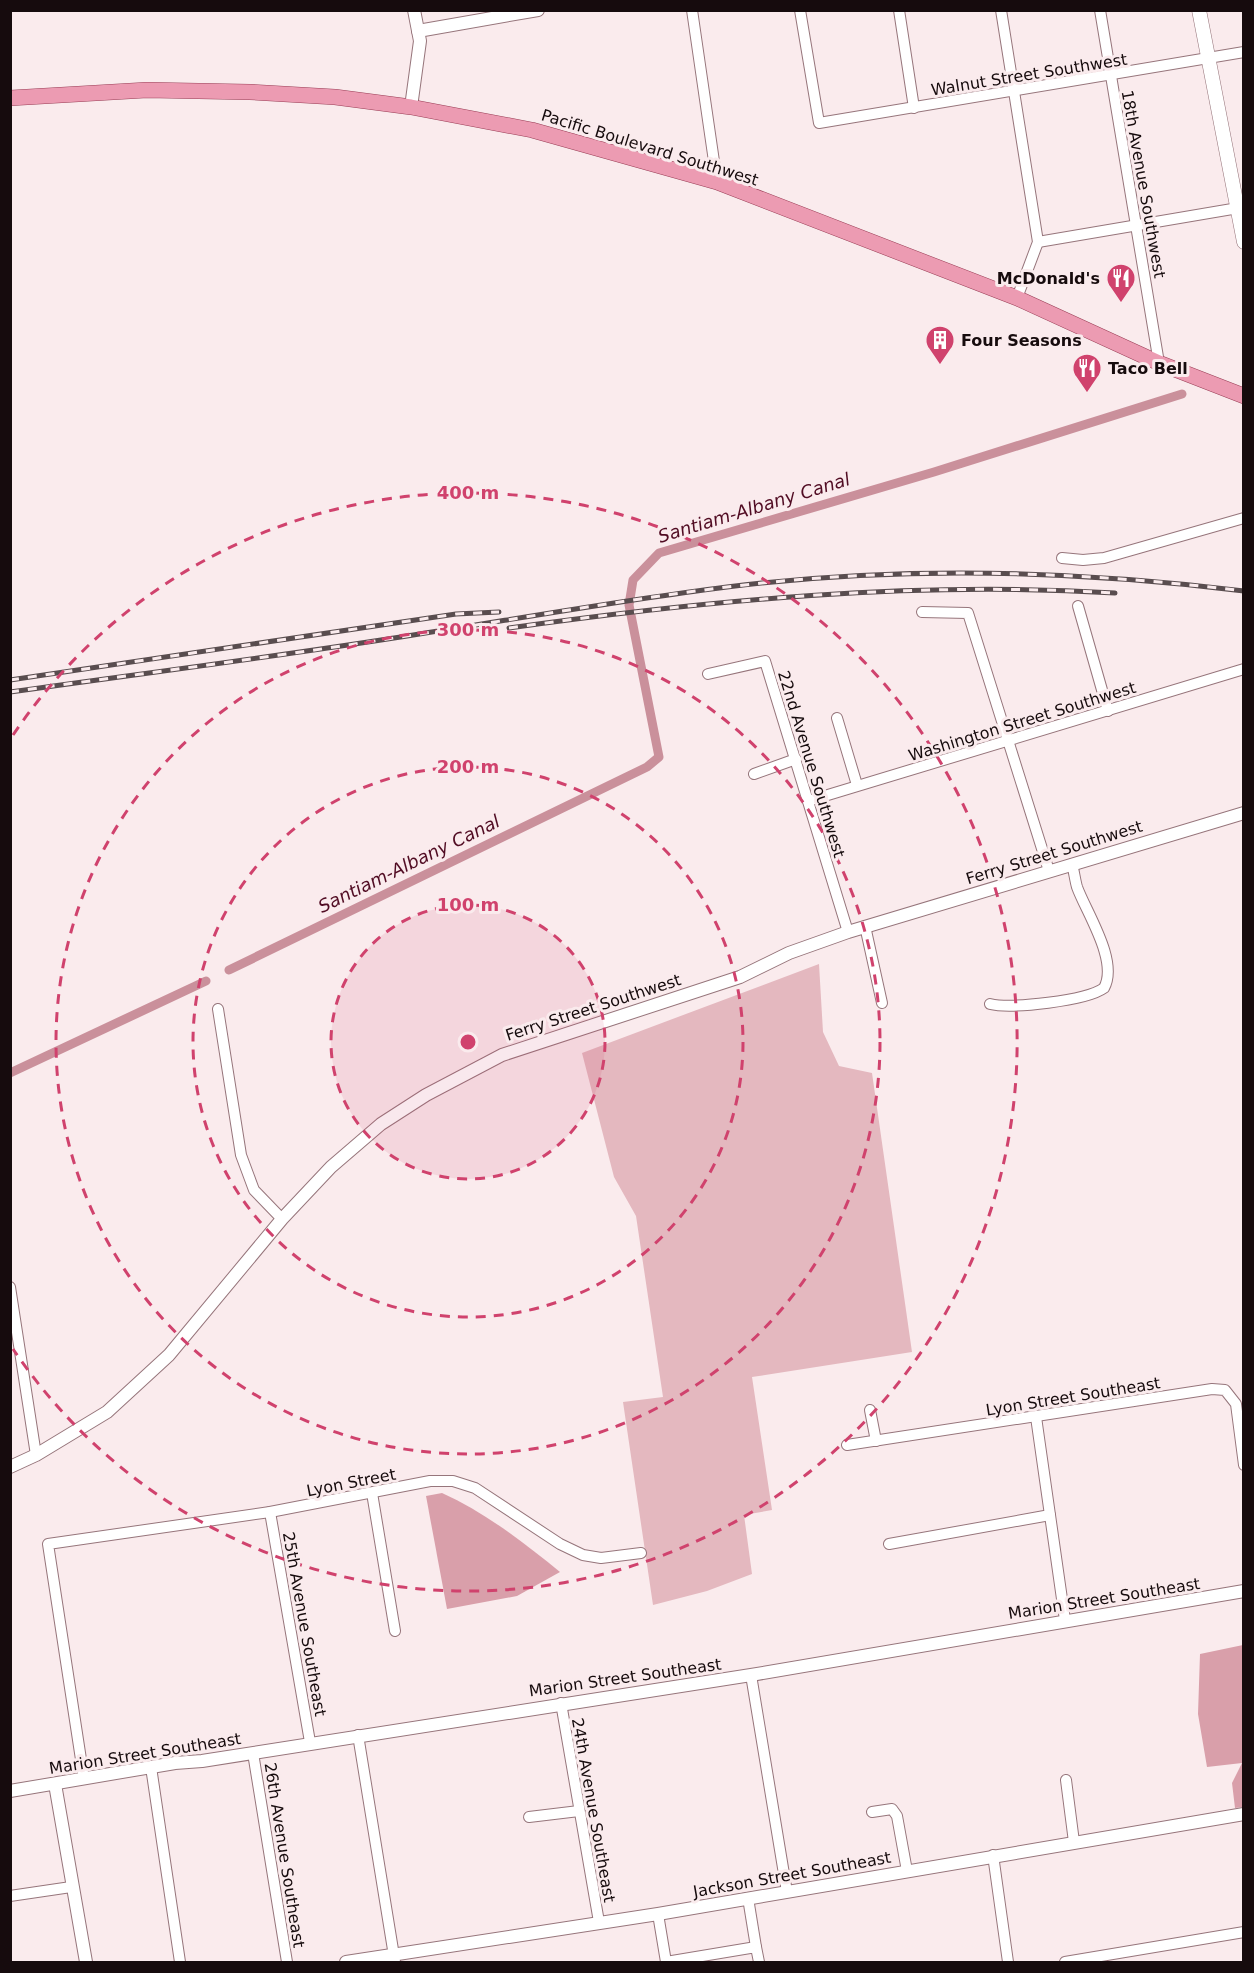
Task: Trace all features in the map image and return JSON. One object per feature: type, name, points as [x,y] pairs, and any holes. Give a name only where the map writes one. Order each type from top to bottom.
[{"type":"main road","points":[[1199,10],[1241,208],[1244,242]]},
{"type":"main road","name":"Pacific Boulevard Southwest","points":[[10,98],[105,92],[225,90],[335,97],[491,120],[578,141],[717,182],[1017,298],[1159,363],[1244,396]]},
{"type":"street","points":[[411,107],[419,59],[418,31],[414,10]]},
{"type":"street","points":[[418,31],[538,10]]},
{"type":"street","points":[[692,10],[717,182]]},
{"type":"street","name":"Walnut Street Southwest","points":[[800,10],[819,123],[1244,52]]},
{"type":"street","points":[[898,10],[914,108]]},
{"type":"street","points":[[1001,10],[1038,242],[1017,298]]},
{"type":"street","name":"18th Avenue Southwest","points":[[1100,10],[1159,363]]},
{"type":"street","points":[[1038,242],[1241,208]]},
{"type":"street","points":[[1062,558],[1083,560],[1104,558],[1244,518]]},
{"type":"street","points":[[1078,606],[1108,711]]},
{"type":"street","points":[[922,612],[968,613],[1049,871]]},
{"type":"street","name":"22nd Avenue Southwest","points":[[708,674],[765,661],[848,932]]},
{"type":"street","name":"Washington Street Southwest","points":[[808,801],[1244,669]]},
{"type":"street","points":[[837,718],[857,785]]},
{"type":"street","points":[[754,774],[796,759]]},
{"type":"street","name":"Ferry Street Southwest","points":[[10,1467],[36,1455],[104,1414],[169,1355],[282,1219],[332,1167],[381,1124],[444,1083],[502,1055],[740,977],[789,953],[865,926],[1244,813]]},
{"type":"street","points":[[990,1004],[1013,1007],[1088,995],[1104,988],[1107,977],[1101,940],[1077,886],[1072,864]]},
{"type":"street","points":[[865,926],[882,1003]]},
{"type":"street","points":[[218,1009],[241,1155],[254,1190],[282,1219]]},
{"type":"street","points":[[10,1287],[36,1455]]},
{"type":"street","name":"Lyon Street Southeast","points":[[847,1446],[1212,1389],[1226,1390],[1236,1404],[1244,1466]]},
{"type":"street","points":[[870,1410],[876,1441]]},
{"type":"street","points":[[1036,1417],[1065,1620]]},
{"type":"street","name":"Lyon Street","points":[[84,1779],[48,1544],[270,1512],[430,1482],[453,1481],[475,1488],[560,1544],[583,1555],[601,1558],[640,1553]]},
{"type":"street","points":[[372,1493],[395,1631]]},
{"type":"street","name":"25th Avenue Southeast","points":[[270,1512],[310,1742]]},
{"type":"street","points":[[890,1544],[1050,1515]]},
{"type":"street","name":"Marion Street Southeast","points":[[10,1791],[310,1742],[752,1675],[1244,1591]]},
{"type":"street","points":[[752,1675],[787,1892]]},
{"type":"street","name":"24th Avenue Southeast","points":[[561,1703],[599,1923]]},
{"type":"street","points":[[358,1736],[394,1959]]},
{"type":"street","name":"26th Avenue Southeast","points":[[253,1753],[287,1962]]},
{"type":"street","points":[[151,1767],[180,1962]]},
{"type":"street","points":[[1066,1780],[1074,1842]]},
{"type":"street","points":[[55,1784],[71,1887],[86,1962]]},
{"type":"street","points":[[872,1812],[892,1809],[897,1816],[907,1871]]},
{"type":"street","points":[[529,1817],[579,1811]]},
{"type":"street","name":"Jackson Street Southeast","points":[[346,1962],[394,1959],[1244,1814]]},
{"type":"street","points":[[993,1855],[1008,1962]]},
{"type":"street","points":[[10,1896],[71,1887]]},
{"type":"street","points":[[748,1898],[759,1962]]},
{"type":"street","points":[[658,1914],[666,1962],[756,1947]]},
{"type":"street","points":[[1065,1962],[1244,1932]]},
{"type":"shaded area","points":[[819,964],[823,1032],[839,1066],[872,1073],[912,1352],[752,1377],[772,1510],[744,1515],[752,1574],[707,1591],[653,1605],[623,1402],[663,1397],[636,1216],[614,1177],[582,1053]]},
{"type":"shaded area","points":[[442,1493],[489,1519],[560,1572],[517,1596],[447,1609],[426,1496]]},
{"type":"shaded area","points":[[1243,1645],[1243,1807],[1235,1808],[1232,1783],[1242,1763],[1207,1767],[1198,1714],[1200,1654]]},
{"type":"waterway","name":"Santiam-Albany Canal","points":[[229,970],[647,767],[659,757],[629,605],[633,580],[659,553],[934,472],[1182,394]]},
{"type":"waterway","name":"Santiam-Albany Canal","points":[[10,1073],[206,981]]},
{"type":"railway","points":[[10,692],[346,645],[643,598],[791,580],[985,573],[1115,579],[1244,591]]},
{"type":"railway","points":[[509,628],[735,601],[887,591],[963,589],[1115,593]]},
{"type":"railway","points":[[10,680],[456,614],[499,612]]},
{"type":"place","name":"McDonald's","points":[[1121,304]]},
{"type":"place","name":"Four Seasons","points":[[940,366]]},
{"type":"place","name":"Taco Bell","points":[[1087,394]]}]
